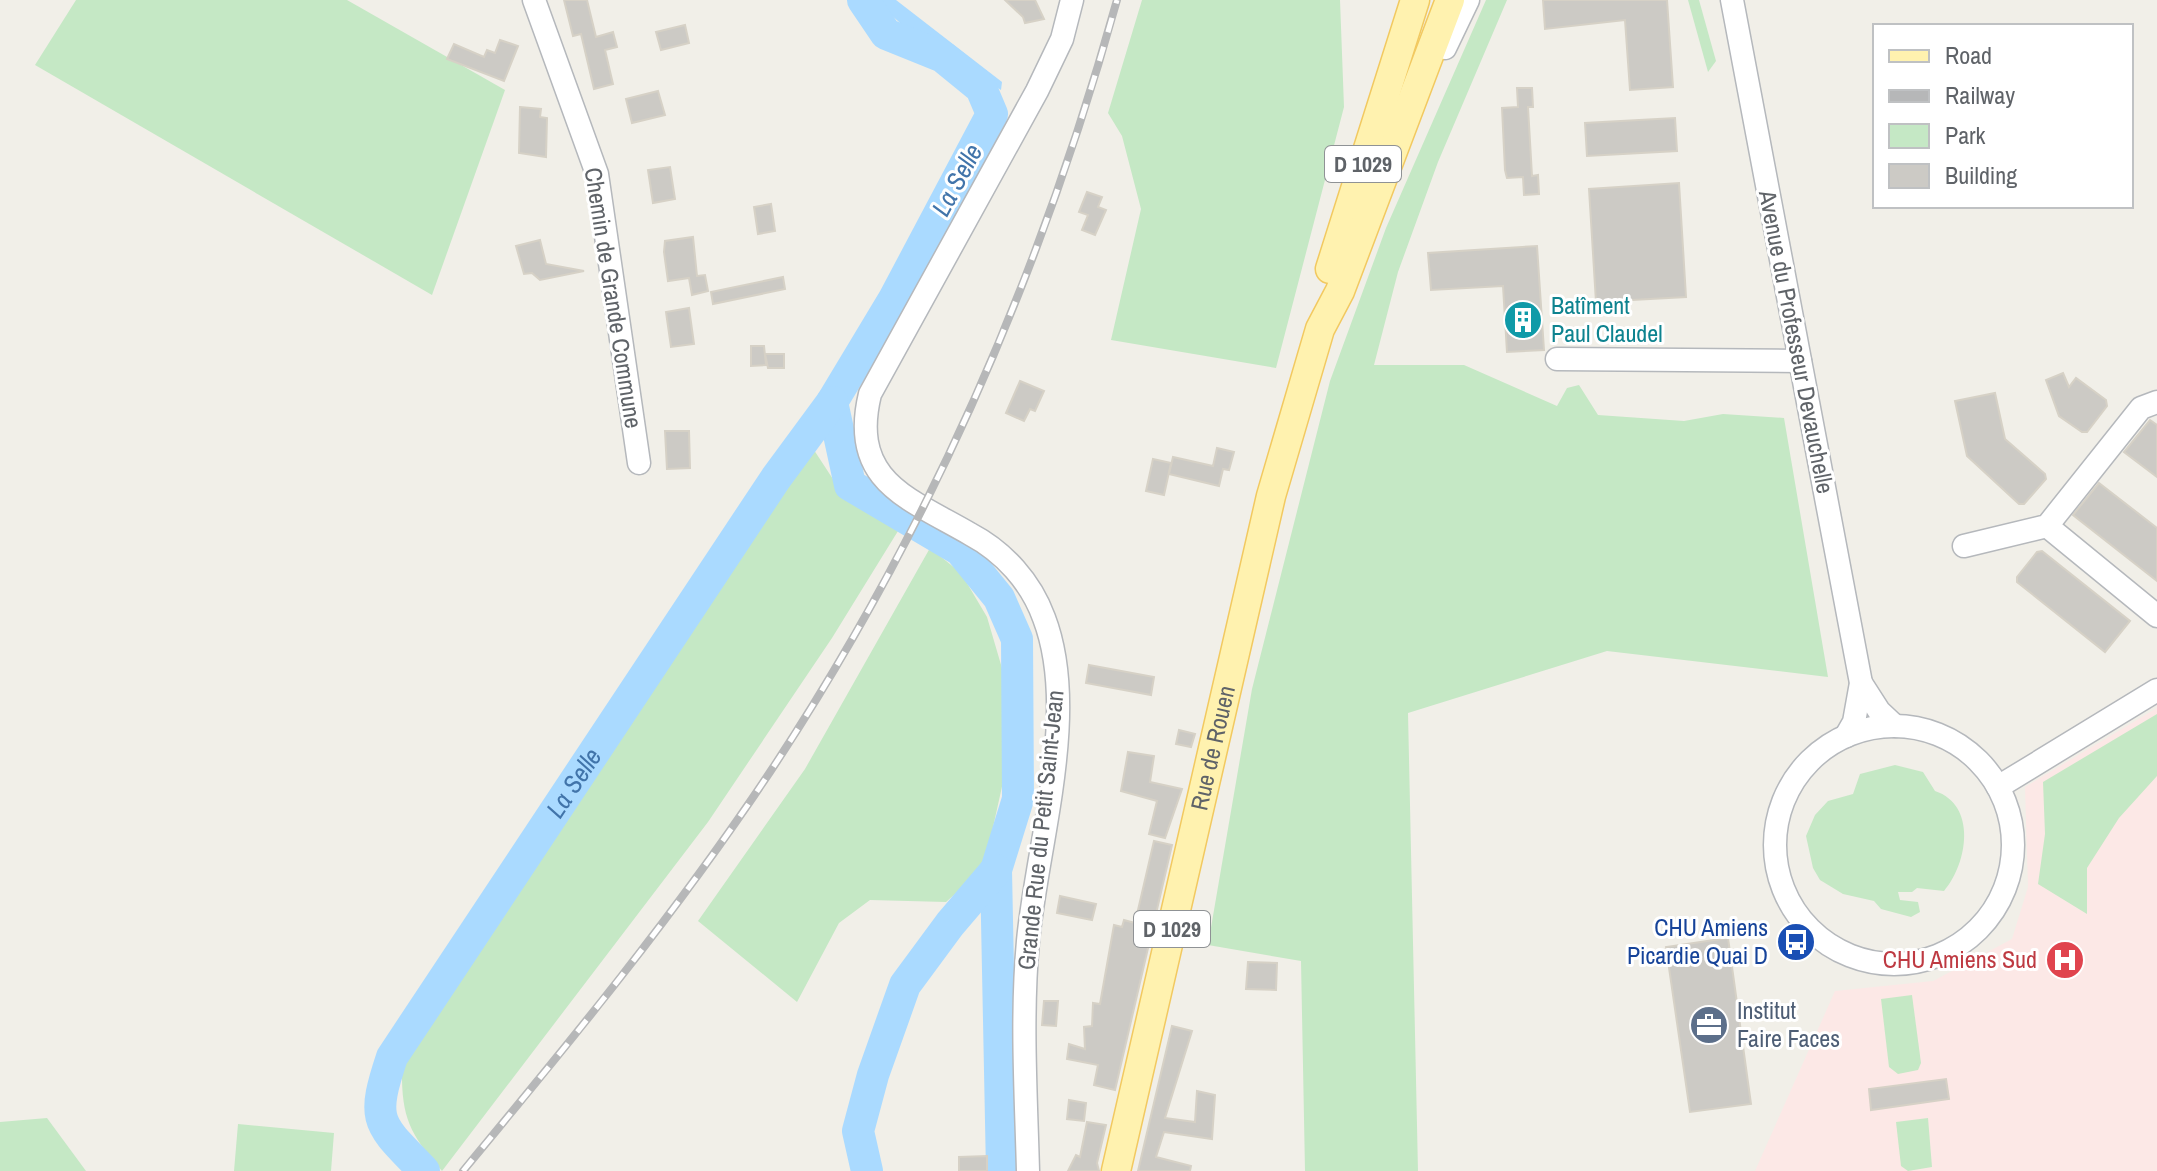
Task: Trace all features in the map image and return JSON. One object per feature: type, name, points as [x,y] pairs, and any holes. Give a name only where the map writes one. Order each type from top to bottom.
[{"type":"main road","name":"Rue de Rouen","points":[[1320,329],[1320,305],[1415,0]]},
{"type":"main road","name":"Rue de Rouen","points":[[1116,1171],[1271,496],[1320,329],[1340,291],[1450,0]]},
{"type":"street","name":"Chemin de Grande Commune","points":[[534,0],[597,174],[639,463]]},
{"type":"street","name":"Grande Rue du Petit Saint-Jean","points":[[1028,1171],[1027,971],[1056,726],[1051,640],[1037,602],[1006,560],[971,534],[904,499],[885,481],[869,451],[864,428],[870,394],[1037,91],[1062,39],[1072,0]]},
{"type":"street","points":[[1408,116],[1468,0]]},
{"type":"street","points":[[1718,0],[1730,46],[1744,64]]},
{"type":"street","name":"Avenue du Professeur Devauchelle","points":[[1732,0],[1861,683]]},
{"type":"street","points":[[1557,359],[1800,361]]},
{"type":"street","points":[[1964,546],[2047,526],[2141,408],[2157,402]]},
{"type":"street","points":[[2047,526],[2157,616]]},
{"type":"street","points":[[1861,683],[1879,711],[1895,726]]},
{"type":"street","points":[[1846,736],[1854,722],[1861,683]]},
{"type":"street","points":[[1998,787],[2157,690]]},
{"type":"street","points":[[1895,726],[1926,730],[1955,743],[1980,762],[1998,787],[2009,815],[2013,845],[2009,875],[1993,910],[1967,939],[1924,960],[1885,963],[1856,958],[1809,931],[1784,891],[1776,862],[1776,831],[1788,790],[1806,763],[1846,736],[1870,728],[1895,726]]},
{"type":"shaded area","name":"CHU Amiens Sud","points":[[2157,708],[2157,1171],[1755,1171],[1835,991],[1933,981],[2012,939],[2028,887],[2025,787]]},
{"type":"green space","points":[[76,0],[347,0],[505,90],[432,295],[35,65]]},
{"type":"green space","points":[[1142,0],[1340,0],[1344,107],[1276,368],[1111,340],[1141,209],[1122,136],[1108,113]]},
{"type":"green space","points":[[1486,0],[1507,0],[1438,162],[1398,272],[1374,365],[1464,365],[1557,406],[1567,388],[1579,385],[1598,415],[1684,421],[1723,414],[1784,418],[1828,677],[1607,651],[1408,713],[1418,1171],[1305,1171],[1301,961],[1208,945],[1252,689],[1330,381],[1386,228]]},
{"type":"green space","points":[[1688,0],[1699,0],[1716,61],[1708,72]]},
{"type":"green space","points":[[812,447],[844,496],[898,531],[832,638],[708,822],[442,1171],[421,1145],[408,1121],[403,1096],[402,1062]]},
{"type":"green space","points":[[930,548],[961,573],[987,617],[1004,675],[1003,782],[984,868],[946,902],[870,900],[839,923],[797,1002],[698,921],[805,769]]},
{"type":"green space","points":[[2157,714],[2157,776],[2119,818],[2087,868],[2087,914],[2038,884],[2045,834],[2043,782]]},
{"type":"green space","points":[[1895,765],[1923,772],[1935,791],[1948,798],[1958,809],[1963,821],[1963,851],[1959,866],[1944,891],[1917,888],[1912,892],[1898,892],[1900,900],[1918,902],[1920,912],[1911,917],[1881,909],[1874,901],[1843,894],[1820,880],[1813,868],[1806,836],[1815,815],[1828,801],[1853,794],[1860,774]]},
{"type":"green space","points":[[1912,995],[1921,1063],[1918,1070],[1898,1074],[1889,1067],[1881,999]]},
{"type":"green space","points":[[47,1118],[86,1171],[0,1171],[0,1122]]},
{"type":"green space","points":[[1928,1118],[1932,1167],[1908,1171],[1901,1166],[1896,1122]]},
{"type":"green space","points":[[238,1124],[334,1133],[331,1171],[234,1171]]},
{"type":"water","points":[[874,0],[896,0],[1002,82],[1001,90],[915,36]]},
{"type":"building","points":[[564,0],[587,0],[596,37],[613,32],[617,47],[605,50],[613,84],[594,89],[581,34],[573,36]]},
{"type":"building","points":[[1005,0],[1035,0],[1044,19],[1025,23],[1023,17]]},
{"type":"building","points":[[1543,0],[1667,0],[1673,87],[1630,90],[1625,20],[1545,29]]},
{"type":"building","points":[[685,25],[689,43],[661,50],[656,32]]},
{"type":"building","points":[[500,40],[518,46],[504,81],[447,59],[454,44],[484,57],[487,50],[495,53]]},
{"type":"building","points":[[1517,88],[1532,88],[1533,107],[1528,107],[1532,176],[1538,175],[1539,194],[1524,195],[1523,177],[1507,178],[1505,170],[1502,108],[1518,107]]},
{"type":"building","points":[[658,91],[665,115],[632,123],[626,99]]},
{"type":"building","points":[[520,107],[541,109],[540,117],[547,118],[546,157],[519,153]]},
{"type":"building","points":[[1675,118],[1677,151],[1587,156],[1585,123]]},
{"type":"building","points":[[670,167],[675,199],[653,203],[648,170]]},
{"type":"building","points":[[1679,183],[1686,297],[1596,302],[1589,189]]},
{"type":"building","points":[[1087,192],[1102,197],[1098,207],[1106,210],[1095,235],[1082,230],[1088,215],[1079,212]]},
{"type":"building","points":[[771,204],[775,231],[758,234],[754,207]]},
{"type":"building","points":[[693,237],[697,276],[705,275],[708,291],[692,295],[689,278],[668,281],[664,252],[665,241]]},
{"type":"building","points":[[540,240],[546,264],[584,271],[540,280],[532,273],[524,274],[516,246]]},
{"type":"building","name":"Batîment Paul Claudel","points":[[1537,246],[1544,350],[1507,352],[1503,286],[1431,290],[1428,253]]},
{"type":"building","points":[[783,277],[785,289],[713,304],[711,292]]},
{"type":"building","points":[[689,308],[694,344],[671,347],[666,312]]},
{"type":"building","points":[[751,346],[764,346],[766,365],[751,366]]},
{"type":"building","points":[[765,354],[784,354],[784,368],[768,368]]},
{"type":"building","points":[[2063,373],[2069,387],[2076,378],[2106,400],[2107,406],[2087,432],[2082,432],[2059,416],[2046,380]]},
{"type":"building","points":[[1020,381],[1044,391],[1035,411],[1030,409],[1024,421],[1006,413]]},
{"type":"building","points":[[1995,393],[2005,439],[2045,474],[2046,479],[2024,504],[2019,504],[1967,456],[1955,401]]},
{"type":"building","points":[[2150,420],[2157,425],[2157,477],[2124,452]]},
{"type":"building","points":[[665,431],[689,431],[690,468],[667,469]]},
{"type":"building","points":[[1217,448],[1234,452],[1229,470],[1223,469],[1219,486],[1169,474],[1173,457],[1213,466]]},
{"type":"building","points":[[1153,459],[1171,463],[1164,495],[1146,491]]},
{"type":"building","points":[[2099,483],[2157,528],[2157,581],[2073,515]]},
{"type":"building","points":[[2042,551],[2130,621],[2105,652],[2017,582],[2017,577],[2037,552]]},
{"type":"building","points":[[1089,665],[1154,677],[1151,695],[1086,683]]},
{"type":"building","points":[[1179,730],[1195,734],[1191,747],[1176,744]]},
{"type":"building","points":[[1128,752],[1154,756],[1150,782],[1182,789],[1165,838],[1149,834],[1157,801],[1121,791]]},
{"type":"building","points":[[1154,841],[1172,845],[1115,1090],[1094,1085],[1098,1065],[1067,1059],[1069,1044],[1085,1049],[1084,1027],[1092,1026],[1093,1003],[1100,1004],[1114,925],[1122,927],[1124,920],[1135,923]]},
{"type":"building","points":[[1060,896],[1096,904],[1092,920],[1057,913]]},
{"type":"building","name":"Institut Faire Faces","points":[[1728,938],[1751,1104],[1690,1112],[1666,947]]},
{"type":"building","points":[[1248,962],[1277,963],[1276,990],[1246,989]]},
{"type":"building","points":[[1044,1001],[1058,1001],[1056,1026],[1042,1025]]},
{"type":"building","points":[[1172,1026],[1192,1031],[1165,1118],[1195,1122],[1197,1091],[1215,1095],[1212,1139],[1164,1132],[1156,1157],[1191,1166],[1190,1171],[1138,1171]]},
{"type":"building","points":[[1946,1079],[1949,1099],[1871,1110],[1869,1089]]},
{"type":"building","points":[[1069,1100],[1086,1103],[1084,1121],[1067,1119]]},
{"type":"building","points":[[1087,1122],[1106,1125],[1097,1163],[1099,1171],[1068,1171],[1076,1155],[1080,1157]]},
{"type":"building","points":[[987,1156],[987,1171],[959,1171],[959,1157]]},
{"type":"waterway","name":"La Selle","points":[[863,0],[886,34],[943,57],[981,88],[992,114],[894,299],[832,402],[850,485],[960,550],[999,598],[1017,639],[1018,799],[996,870],[1002,1171]]},
{"type":"waterway","name":"La Selle","points":[[424,1171],[396,1142],[382,1121],[381,1096],[392,1057],[776,478],[832,402]]},
{"type":"waterway","name":"La Selle","points":[[867,1171],[858,1131],[873,1075],[905,985],[950,924],[996,870]]},
{"type":"railway","points":[[463,1171],[583,1025],[698,875],[770,772],[880,590],[929,496],[1015,302],[1053,203],[1117,0]]},
{"type":"place","name":"Batîment Paul Claudel","points":[[1523,320]]},
{"type":"place","name":"CHU Amiens Picardie Quai D","points":[[1796,942]]},
{"type":"place","name":"CHU Amiens Sud","points":[[2065,960]]},
{"type":"place","name":"Institut Faire Faces","points":[[1709,1025]]}]
